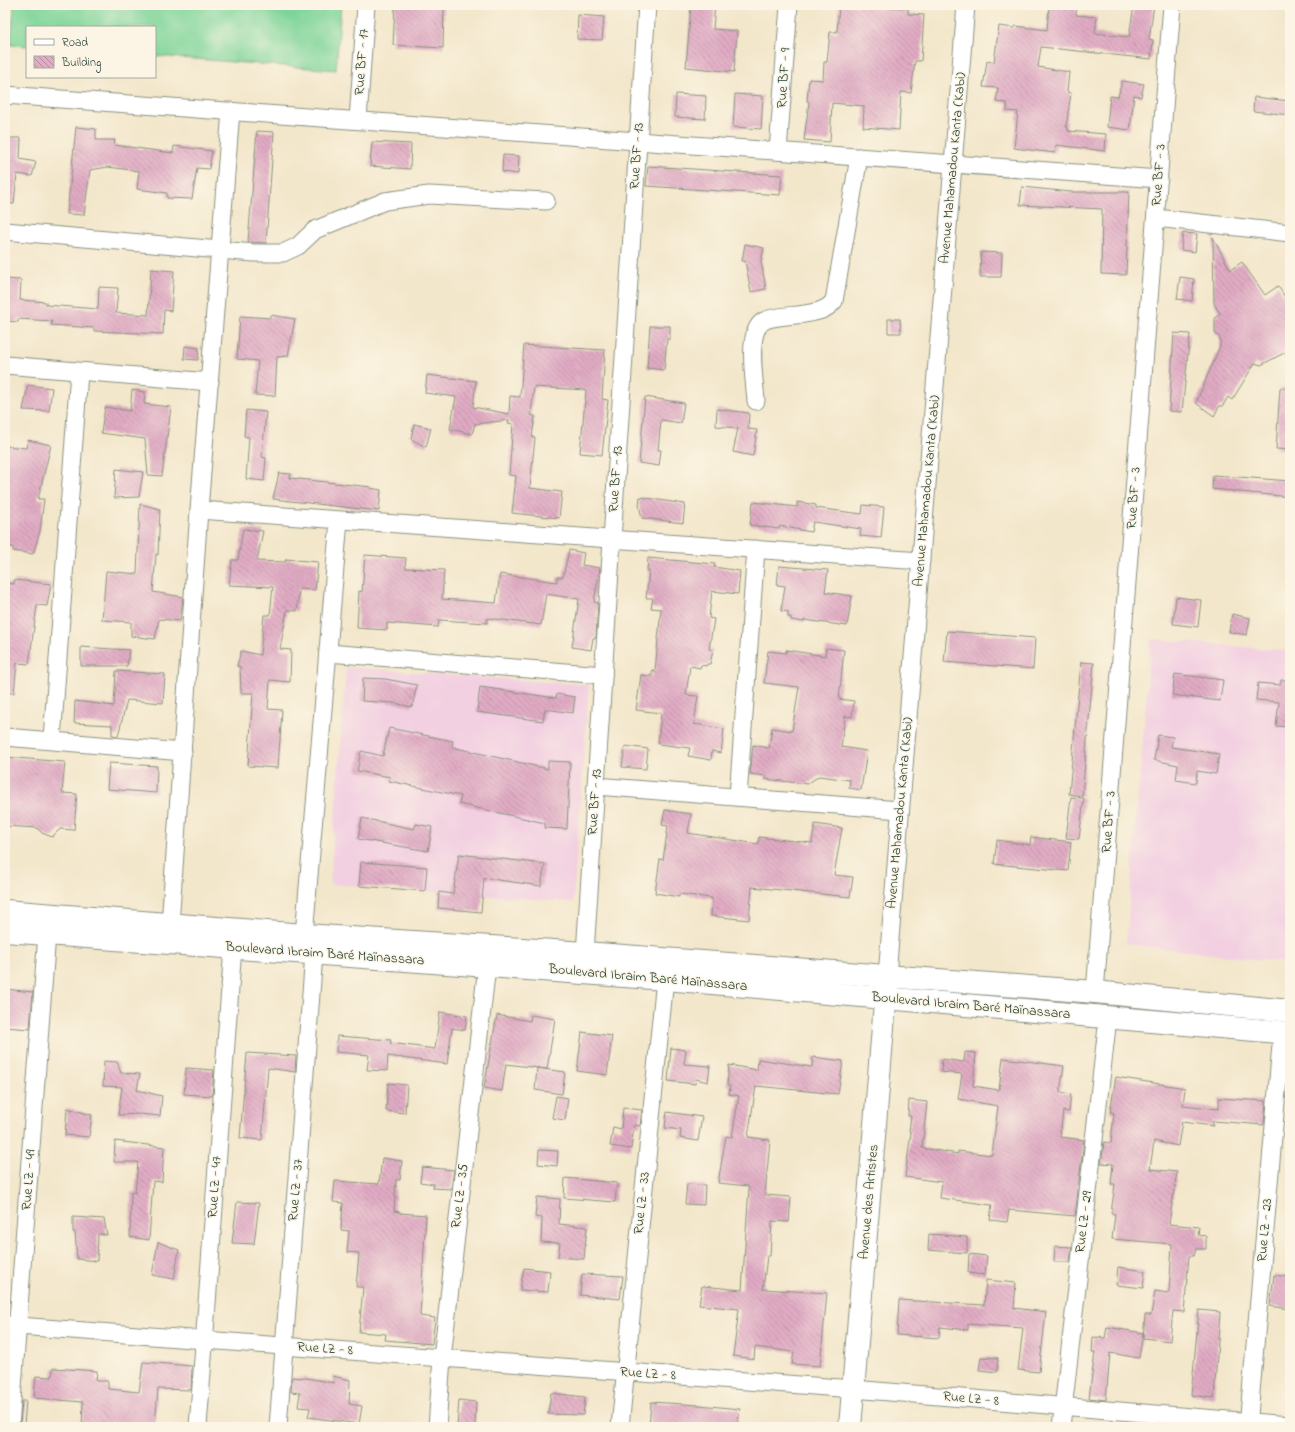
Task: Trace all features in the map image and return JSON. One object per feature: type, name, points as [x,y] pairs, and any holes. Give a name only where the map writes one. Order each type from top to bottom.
[{"type":"main road","name":"Boulevard Ibraim Baré Maïnassara","points":[[5,911],[170,926],[487,966],[665,979],[1286,1033]]},
{"type":"main road","name":"Boulevard Ibraim Baré Maïnassara","points":[[5,931],[233,948],[309,944],[585,953],[1095,992],[1290,1011]]},
{"type":"main road","name":"Avenue des Artistes","points":[[850,1427],[887,976]]},
{"type":"street","name":"Rue BF - 17","points":[[358,120],[366,5]]},
{"type":"street","name":"Rue BF - 13","points":[[585,953],[647,5]]},
{"type":"street","name":"Rue BF - 9","points":[[778,151],[789,5]]},
{"type":"street","name":"Avenue Mahamadou Kanta (Kabi)","points":[[887,976],[966,5]]},
{"type":"street","name":"Rue BF - 3","points":[[1095,992],[1172,5]]},
{"type":"street","points":[[5,95],[1159,178]]},
{"type":"street","points":[[170,926],[199,510],[232,111]]},
{"type":"street","points":[[756,401],[752,344],[757,328],[764,320],[816,312],[828,308],[834,302],[859,157]]},
{"type":"street","points":[[5,231],[254,253],[283,253],[298,246],[315,230],[385,201],[429,195],[546,201]]},
{"type":"street","points":[[1156,218],[1290,233]]},
{"type":"street","points":[[5,365],[210,382]]},
{"type":"street","points":[[52,740],[79,372]]},
{"type":"street","points":[[199,510],[921,561]]},
{"type":"street","name":"Rue LZ - 37","points":[[278,1427],[328,652],[339,520]]},
{"type":"street","points":[[738,797],[756,549]]},
{"type":"street","points":[[328,652],[603,675]]},
{"type":"street","points":[[5,736],[183,752]]},
{"type":"street","points":[[596,786],[900,810]]},
{"type":"street","name":"Rue LZ - 49","points":[[10,1427],[12,1326],[47,934]]},
{"type":"street","name":"Rue LZ - 47","points":[[198,1427],[233,948]]},
{"type":"street","name":"Rue LZ - 35","points":[[437,1427],[442,1358],[487,966]]},
{"type":"street","name":"Rue LZ - 33","points":[[620,1427],[624,1372],[665,979]]},
{"type":"street","name":"Rue LZ - 29","points":[[1061,1427],[1108,1018]]},
{"type":"street","name":"Rue LZ - 23","points":[[1248,1425],[1286,1033]]},
{"type":"street","name":"Rue LZ - 8","points":[[12,1326],[853,1389],[1248,1425],[1290,1426]]},
{"type":"shaded area","points":[[1151,639],[1290,651],[1290,963],[1126,944]]},
{"type":"shaded area","points":[[346,667],[589,685],[573,902],[330,884]]},
{"type":"green space","points":[[14,5],[341,5],[336,70],[156,56],[156,26],[26,26],[26,46],[11,45]]},
{"type":"building","points":[[395,5],[444,5],[443,48],[393,45]]},
{"type":"building","points":[[691,5],[715,5],[713,29],[737,31],[734,72],[686,67]]},
{"type":"building","points":[[839,5],[908,8],[908,14],[924,15],[921,61],[915,61],[911,93],[901,92],[899,130],[863,127],[864,106],[832,103],[830,142],[804,140],[809,102],[807,101],[809,79],[823,80],[824,62],[827,62],[830,32],[837,32]]},
{"type":"building","points":[[1049,5],[1077,5],[1076,15],[1097,17],[1095,33],[1129,37],[1134,5],[1154,5],[1149,39],[1153,40],[1151,59],[1041,47],[1038,67],[1069,72],[1067,92],[1071,93],[1066,127],[1068,127],[1068,131],[1106,134],[1105,151],[1056,145],[1055,153],[1014,148],[1018,112],[1007,111],[1007,103],[996,102],[998,88],[983,87],[987,61],[994,62],[999,26],[1014,28],[1015,26],[1047,30]]},
{"type":"building","points":[[578,15],[604,17],[602,40],[577,39]]},
{"type":"building","points":[[1122,81],[1144,84],[1141,97],[1134,95],[1130,130],[1107,127],[1110,96],[1118,97]]},
{"type":"building","points":[[676,94],[706,96],[705,119],[675,117]]},
{"type":"building","points":[[735,94],[763,96],[761,129],[733,127]]},
{"type":"building","points":[[1254,97],[1290,101],[1290,115],[1253,111]]},
{"type":"building","points":[[76,127],[96,129],[96,140],[115,140],[114,145],[173,153],[174,146],[212,151],[209,169],[197,168],[192,199],[167,198],[167,193],[137,189],[139,171],[108,167],[90,170],[84,215],[67,214]]},
{"type":"building","points":[[257,131],[274,132],[266,243],[248,242]]},
{"type":"building","points":[[5,138],[21,138],[20,159],[36,162],[32,176],[17,174],[14,204],[5,203]]},
{"type":"building","points":[[372,142],[411,144],[410,169],[370,166]]},
{"type":"building","points":[[503,155],[519,156],[518,174],[502,172]]},
{"type":"building","points":[[648,166],[782,175],[780,195],[646,186]]},
{"type":"building","points":[[1022,187],[1071,192],[1129,192],[1126,275],[1101,274],[1102,209],[1020,205]]},
{"type":"building","points":[[1183,233],[1197,234],[1195,252],[1181,250]]},
{"type":"building","points":[[1213,237],[1230,270],[1242,262],[1265,295],[1278,286],[1290,305],[1290,350],[1261,365],[1255,363],[1232,400],[1228,397],[1222,407],[1220,405],[1214,416],[1196,403],[1220,346],[1220,338],[1215,333],[1215,318],[1220,314],[1214,303]]},
{"type":"building","points":[[745,244],[764,248],[761,261],[766,289],[751,292],[745,261],[742,261]]},
{"type":"building","points":[[981,252],[1002,253],[1001,277],[980,277]]},
{"type":"building","points":[[151,269],[174,271],[171,311],[164,310],[163,334],[94,331],[94,328],[51,325],[52,321],[18,319],[18,322],[5,321],[5,279],[21,280],[20,300],[46,302],[46,305],[98,309],[99,287],[118,288],[116,313],[148,315]]},
{"type":"building","points":[[1180,277],[1194,279],[1192,301],[1177,299]]},
{"type":"building","points":[[271,315],[295,319],[288,356],[277,357],[275,396],[255,395],[258,361],[237,359],[240,316],[271,318]]},
{"type":"building","points":[[888,319],[900,319],[901,333],[888,333]]},
{"type":"building","points":[[650,326],[670,326],[670,339],[667,339],[664,370],[647,368]]},
{"type":"building","points":[[1174,333],[1190,334],[1182,412],[1169,411]]},
{"type":"building","points":[[524,345],[605,350],[602,399],[608,400],[602,455],[580,453],[586,390],[534,387],[531,415],[535,416],[532,437],[535,437],[530,488],[562,492],[559,518],[512,513],[516,476],[509,475],[513,424],[508,423],[509,420],[475,424],[472,434],[450,429],[456,397],[425,393],[427,375],[476,381],[473,407],[509,414],[510,396],[520,397]]},
{"type":"building","points":[[185,346],[199,348],[198,360],[184,359]]},
{"type":"building","points":[[28,385],[52,388],[49,411],[23,410]]},
{"type":"building","points":[[1280,388],[1290,388],[1290,450],[1276,449]]},
{"type":"building","points":[[132,390],[145,392],[144,404],[171,407],[162,476],[148,475],[145,439],[101,433],[105,407],[130,411]]},
{"type":"building","points":[[645,397],[684,403],[681,423],[661,420],[658,450],[661,450],[659,466],[639,463]]},
{"type":"building","points":[[717,409],[749,413],[748,429],[757,430],[753,456],[733,452],[738,428],[716,426]]},
{"type":"building","points":[[246,410],[266,412],[262,457],[266,458],[264,481],[246,479],[249,437],[244,436]]},
{"type":"building","points":[[414,424],[431,428],[426,447],[411,439]]},
{"type":"building","points":[[28,440],[51,445],[38,499],[44,499],[40,531],[33,554],[13,551],[13,547],[5,546],[5,446],[26,448]]},
{"type":"building","points":[[116,469],[143,472],[139,497],[114,498]]},
{"type":"building","points":[[279,473],[291,474],[290,478],[371,487],[370,488],[381,490],[379,511],[273,499]]},
{"type":"building","points":[[1213,475],[1290,481],[1290,497],[1212,489]]},
{"type":"building","points":[[640,497],[685,504],[683,523],[642,518],[639,505]]},
{"type":"building","points":[[753,502],[797,507],[797,502],[816,505],[816,508],[862,514],[863,505],[884,507],[881,538],[860,536],[861,529],[813,522],[811,532],[780,526],[779,529],[750,525]]},
{"type":"building","points":[[140,504],[160,509],[158,555],[156,554],[153,592],[183,597],[180,621],[159,619],[155,639],[131,636],[131,622],[102,620],[106,571],[137,574]]},
{"type":"building","points":[[243,529],[263,531],[257,561],[285,562],[286,559],[318,562],[315,590],[299,589],[297,611],[287,610],[280,649],[291,650],[290,682],[270,680],[268,709],[282,710],[278,768],[248,766],[253,693],[241,693],[240,667],[237,666],[241,651],[260,655],[264,615],[270,615],[273,587],[229,585],[232,560],[238,560]]},
{"type":"building","points":[[569,550],[584,553],[582,565],[600,568],[594,602],[598,603],[596,638],[593,638],[591,650],[572,647],[579,599],[546,594],[541,625],[487,618],[487,623],[439,620],[438,627],[387,623],[387,630],[357,628],[359,591],[362,592],[365,555],[406,558],[405,568],[444,570],[442,599],[496,603],[500,574],[557,582],[557,577],[563,577]]},
{"type":"building","points":[[648,558],[715,564],[714,567],[740,571],[738,594],[712,591],[709,618],[714,619],[709,649],[713,650],[710,664],[707,664],[706,666],[701,665],[700,668],[690,666],[686,695],[698,696],[694,724],[724,729],[721,753],[712,751],[711,760],[688,756],[690,748],[658,744],[661,713],[636,710],[641,675],[652,676],[652,670],[655,671],[661,609],[651,608],[653,598],[646,598],[649,571],[647,571]]},
{"type":"building","points":[[779,566],[828,570],[825,592],[852,596],[847,626],[804,620],[804,622],[791,620],[791,617],[788,617],[788,612],[781,611],[785,586],[777,585]]},
{"type":"building","points":[[14,580],[51,584],[47,606],[37,605],[29,664],[17,663],[14,693],[5,693],[5,583],[14,584]]},
{"type":"building","points":[[1176,597],[1201,600],[1198,627],[1173,624]]},
{"type":"building","points":[[1232,614],[1250,618],[1247,635],[1229,632]]},
{"type":"building","points":[[947,631],[1035,638],[1033,669],[944,662]]},
{"type":"building","points":[[81,647],[129,650],[127,666],[81,666]]},
{"type":"building","points":[[826,648],[844,650],[839,699],[854,701],[852,717],[845,716],[841,747],[867,751],[861,790],[849,788],[850,780],[819,776],[807,784],[765,779],[766,776],[750,774],[753,745],[769,748],[772,728],[792,731],[799,687],[764,683],[768,651],[786,653],[786,650],[825,656]]},
{"type":"building","points":[[1081,662],[1094,663],[1082,796],[1069,794]]},
{"type":"building","points":[[116,671],[165,674],[163,703],[127,700],[118,736],[112,735],[112,725],[74,723],[75,701],[114,706]]},
{"type":"building","points":[[1175,674],[1223,680],[1220,701],[1172,695]]},
{"type":"building","points":[[363,678],[385,679],[417,685],[412,707],[394,703],[362,701]]},
{"type":"building","points":[[1281,680],[1290,680],[1290,727],[1276,726],[1279,702],[1256,700],[1258,683],[1280,685]]},
{"type":"building","points":[[480,687],[556,698],[557,694],[575,697],[573,713],[545,709],[543,721],[477,712]]},
{"type":"building","points":[[389,728],[453,741],[452,747],[548,769],[548,761],[570,762],[567,829],[545,828],[545,823],[459,804],[461,796],[389,781],[390,777],[357,771],[361,751],[383,756]]},
{"type":"building","points":[[1158,735],[1173,737],[1171,747],[1219,754],[1216,774],[1197,771],[1196,783],[1176,780],[1178,765],[1154,760]]},
{"type":"building","points":[[625,746],[648,749],[646,769],[622,767]]},
{"type":"building","points":[[5,757],[65,762],[62,793],[77,794],[74,830],[60,829],[52,837],[42,833],[37,828],[5,826]]},
{"type":"building","points":[[109,763],[157,766],[156,793],[107,789]]},
{"type":"building","points":[[1071,797],[1084,798],[1079,839],[1066,838]]},
{"type":"building","points":[[665,810],[691,814],[688,833],[758,844],[759,837],[812,843],[815,824],[842,828],[834,875],[853,877],[850,897],[752,887],[749,920],[711,916],[712,898],[679,894],[679,897],[655,893],[660,859],[663,860],[668,826],[662,825]]},
{"type":"building","points":[[362,818],[414,829],[416,824],[432,827],[428,851],[358,839]]},
{"type":"building","points":[[1031,837],[1071,842],[1068,871],[994,864],[997,840],[1030,845]]},
{"type":"building","points":[[459,854],[545,864],[541,886],[484,878],[481,912],[438,908],[439,892],[453,894]]},
{"type":"building","points":[[361,862],[427,867],[425,891],[359,886]]},
{"type":"building","points":[[5,989],[33,992],[30,1029],[5,1027]]},
{"type":"building","points":[[440,1012],[467,1016],[465,1030],[452,1028],[447,1064],[388,1056],[387,1071],[367,1070],[369,1055],[336,1052],[337,1036],[391,1040],[390,1043],[435,1049]]},
{"type":"building","points":[[497,1015],[530,1021],[531,1015],[555,1019],[547,1069],[506,1064],[502,1091],[484,1088]]},
{"type":"building","points":[[582,1032],[612,1036],[607,1075],[577,1071]]},
{"type":"building","points":[[671,1048],[686,1050],[684,1064],[710,1066],[708,1082],[696,1079],[695,1084],[668,1081]]},
{"type":"building","points":[[965,1052],[976,1053],[973,1086],[999,1090],[1003,1058],[1064,1066],[1060,1092],[1071,1094],[1069,1112],[1063,1111],[1060,1137],[1084,1140],[1075,1216],[1009,1210],[1007,1222],[990,1220],[992,1205],[940,1198],[942,1182],[905,1177],[911,1132],[909,1131],[911,1116],[908,1116],[909,1100],[927,1102],[922,1148],[958,1154],[958,1151],[992,1155],[998,1106],[958,1099],[962,1074],[941,1072],[942,1059],[964,1062]]},
{"type":"building","points":[[247,1053],[296,1056],[295,1072],[268,1068],[262,1140],[240,1138]]},
{"type":"building","points":[[813,1057],[843,1061],[838,1094],[756,1086],[748,1137],[770,1140],[765,1195],[791,1197],[789,1222],[772,1221],[770,1256],[767,1256],[763,1289],[827,1293],[820,1366],[792,1364],[794,1352],[755,1347],[754,1359],[733,1356],[739,1309],[699,1305],[702,1286],[742,1290],[749,1188],[748,1186],[718,1183],[726,1136],[732,1137],[739,1096],[729,1094],[730,1086],[727,1085],[729,1065],[757,1070],[758,1059],[812,1067]]},
{"type":"building","points":[[104,1061],[117,1062],[121,1073],[140,1074],[137,1090],[162,1096],[160,1116],[139,1114],[118,1115],[122,1087],[103,1086]]},
{"type":"building","points":[[186,1068],[214,1070],[212,1096],[184,1094]]},
{"type":"building","points":[[537,1068],[565,1072],[562,1094],[535,1090]]},
{"type":"building","points":[[1116,1077],[1185,1088],[1183,1105],[1219,1109],[1219,1098],[1266,1101],[1264,1125],[1213,1121],[1213,1126],[1182,1122],[1178,1146],[1154,1141],[1150,1169],[1177,1172],[1169,1224],[1199,1227],[1198,1235],[1206,1236],[1206,1249],[1196,1249],[1194,1256],[1189,1256],[1184,1312],[1173,1311],[1170,1341],[1143,1338],[1145,1315],[1151,1315],[1155,1291],[1169,1293],[1172,1244],[1112,1239],[1115,1214],[1111,1213],[1115,1184],[1111,1184],[1113,1164],[1101,1163],[1104,1142],[1111,1143],[1114,1113],[1110,1112]]},
{"type":"building","points":[[388,1083],[407,1085],[405,1113],[386,1111]]},
{"type":"building","points":[[556,1096],[568,1098],[565,1120],[552,1118]]},
{"type":"building","points":[[67,1108],[92,1115],[89,1137],[65,1135]]},
{"type":"building","points":[[623,1108],[642,1110],[640,1126],[634,1125],[631,1149],[610,1146],[613,1127],[621,1129]]},
{"type":"building","points":[[667,1112],[702,1117],[698,1141],[680,1138],[681,1130],[665,1128]]},
{"type":"building","points":[[115,1141],[164,1147],[162,1182],[153,1181],[149,1240],[130,1237],[131,1192],[135,1193],[138,1162],[114,1162]]},
{"type":"building","points":[[539,1150],[558,1151],[557,1166],[538,1164]]},
{"type":"building","points":[[382,1158],[402,1161],[400,1180],[396,1180],[394,1211],[400,1213],[426,1215],[420,1316],[435,1318],[432,1344],[385,1340],[386,1334],[359,1332],[363,1287],[356,1287],[359,1253],[347,1252],[349,1231],[341,1230],[343,1203],[333,1202],[335,1181],[379,1184]]},
{"type":"building","points":[[422,1167],[454,1170],[451,1189],[433,1188],[434,1184],[420,1182]]},
{"type":"building","points":[[565,1178],[617,1183],[615,1202],[564,1198]]},
{"type":"building","points":[[687,1184],[705,1185],[704,1205],[685,1204]]},
{"type":"building","points":[[537,1197],[560,1199],[559,1224],[587,1227],[584,1259],[558,1257],[560,1243],[541,1242],[542,1218],[535,1217]]},
{"type":"building","points":[[237,1202],[259,1203],[254,1244],[232,1243]]},
{"type":"building","points":[[73,1217],[104,1219],[107,1235],[98,1234],[97,1261],[77,1259],[75,1232],[73,1232]]},
{"type":"building","points":[[929,1234],[967,1237],[967,1253],[928,1250]]},
{"type":"building","points":[[158,1242],[179,1250],[174,1279],[152,1275]]},
{"type":"building","points":[[1055,1246],[1072,1247],[1070,1262],[1054,1262]]},
{"type":"building","points":[[969,1254],[987,1256],[985,1275],[968,1273]]},
{"type":"building","points":[[1118,1267],[1145,1271],[1143,1288],[1116,1285]]},
{"type":"building","points":[[524,1268],[550,1271],[548,1292],[520,1290]]},
{"type":"building","points":[[582,1274],[623,1276],[620,1299],[580,1295]]},
{"type":"building","points":[[1274,1275],[1290,1277],[1290,1309],[1270,1306]]},
{"type":"building","points":[[986,1280],[1016,1283],[1014,1308],[1046,1312],[1039,1372],[1018,1370],[1023,1328],[968,1324],[968,1330],[940,1327],[939,1338],[897,1335],[899,1300],[984,1305]]},
{"type":"building","points":[[1199,1310],[1220,1312],[1214,1398],[1191,1395]]},
{"type":"building","points":[[1107,1327],[1143,1333],[1139,1358],[1110,1353],[1106,1400],[1089,1398],[1095,1352],[1092,1352],[1093,1337],[1105,1338]]},
{"type":"building","points":[[981,1357],[998,1358],[997,1372],[979,1370]]},
{"type":"building","points":[[143,1362],[192,1366],[191,1390],[158,1389],[155,1427],[82,1427],[83,1402],[34,1398],[36,1376],[52,1377],[53,1368],[97,1371],[96,1381],[108,1381],[108,1389],[139,1392]]},
{"type":"building","points":[[333,1376],[350,1380],[349,1404],[362,1406],[359,1424],[308,1417],[310,1408],[298,1407],[300,1393],[291,1392],[292,1377],[301,1377],[334,1383]]},
{"type":"building","points":[[551,1393],[585,1397],[583,1415],[548,1414]]},
{"type":"building","points":[[459,1400],[476,1402],[475,1427],[457,1427]]},
{"type":"building","points":[[22,1401],[26,1401],[24,1425],[20,1425]]},
{"type":"building","points":[[651,1402],[740,1409],[737,1427],[649,1427]]}]
